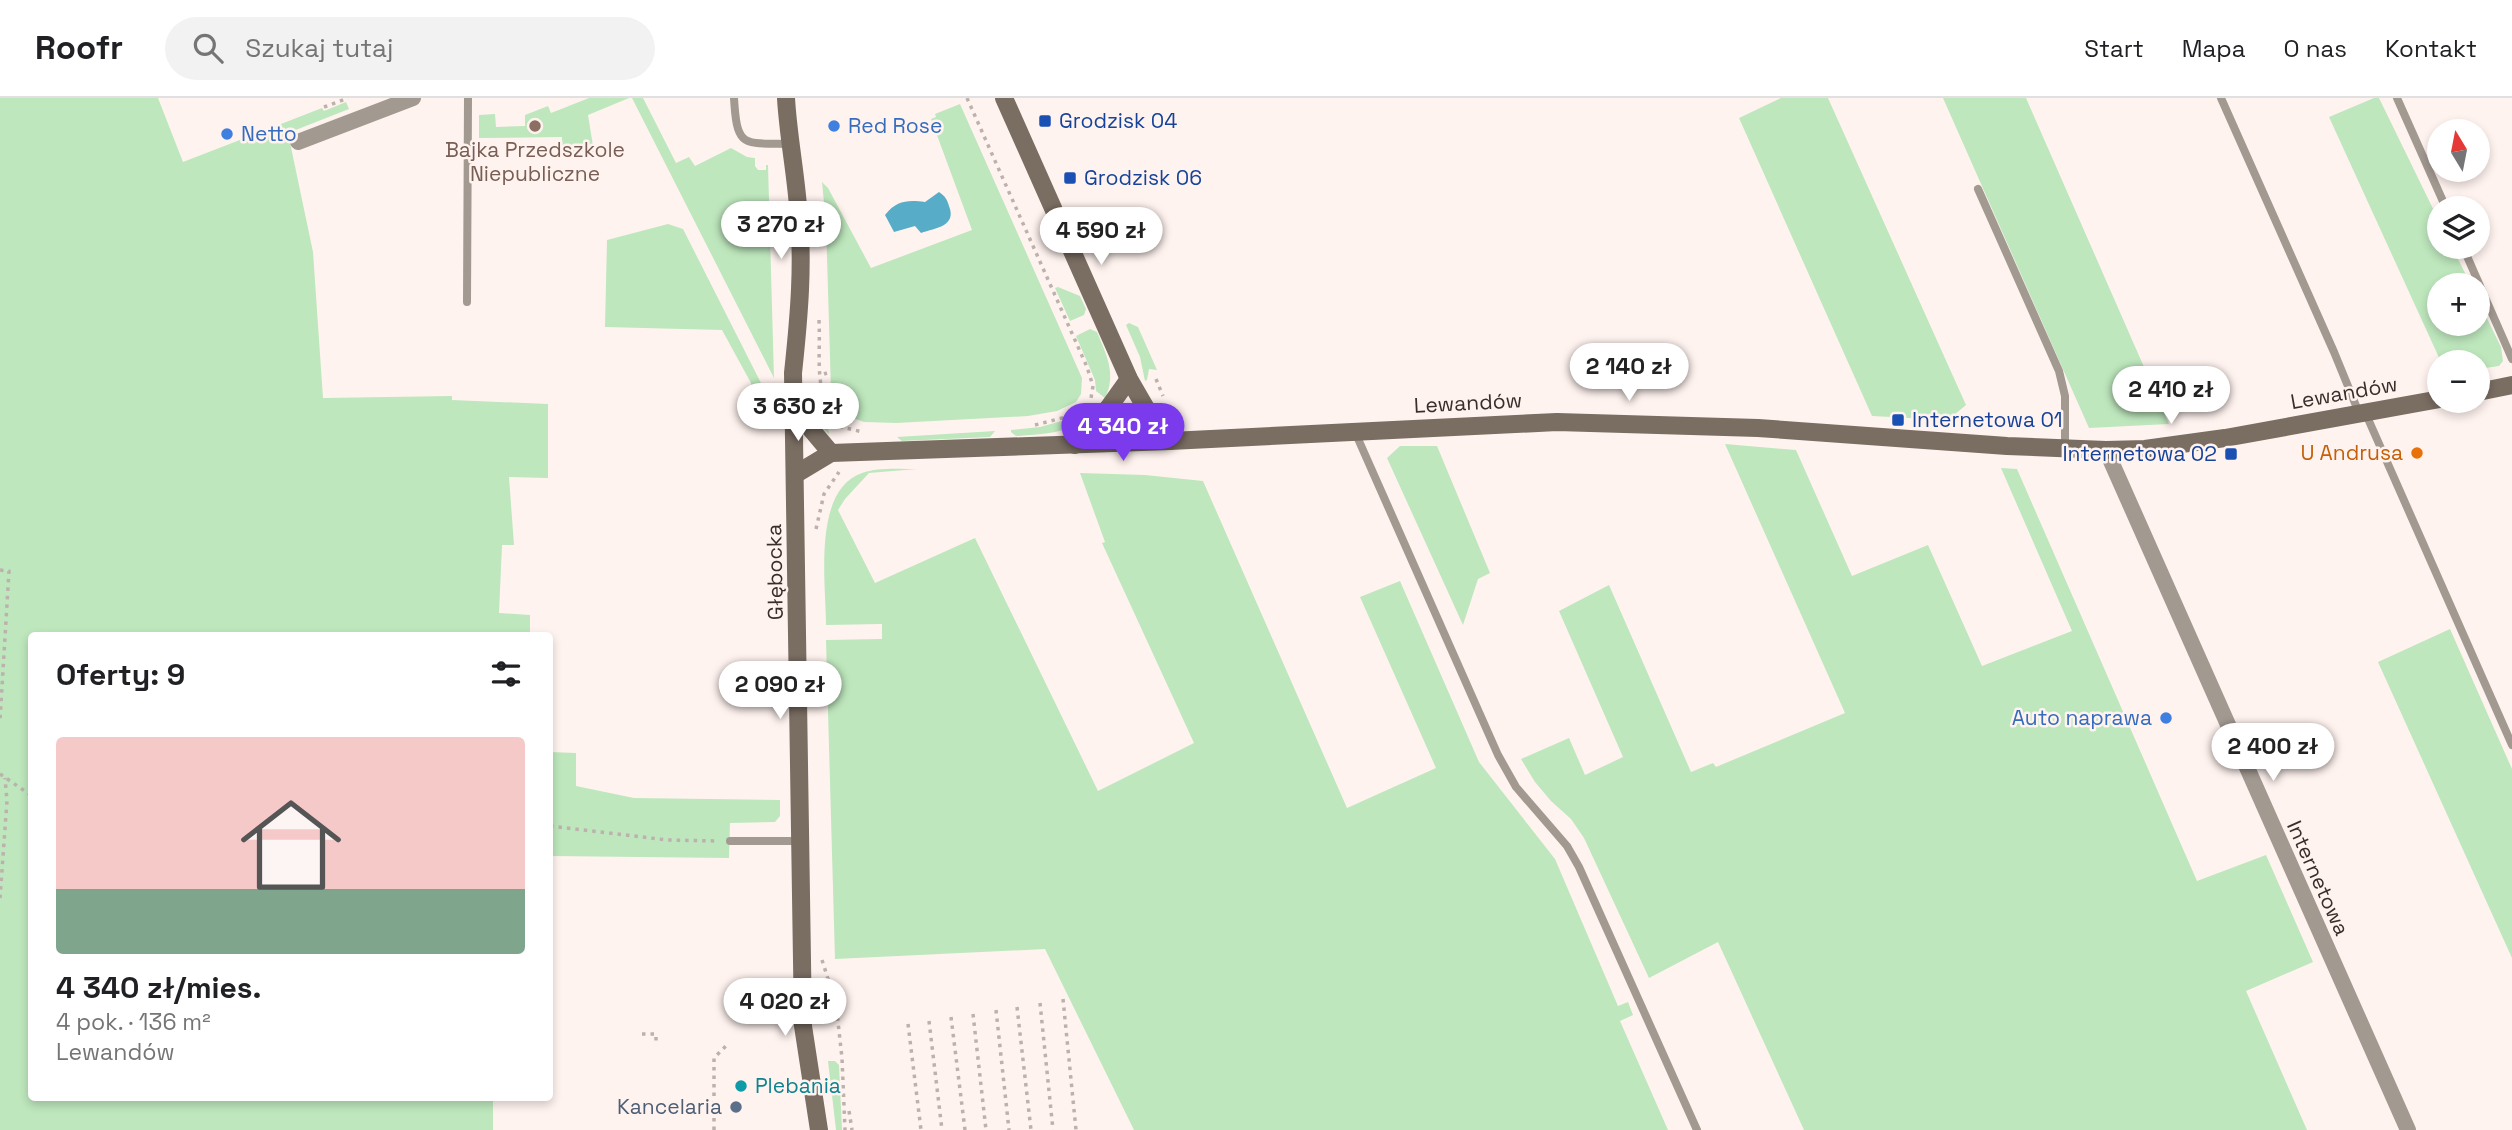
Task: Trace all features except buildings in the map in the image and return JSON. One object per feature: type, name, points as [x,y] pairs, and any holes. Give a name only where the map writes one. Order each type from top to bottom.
[{"type":"street","points":[[298,142],[413,98]]},
{"type":"street","name":"Głębocka","points":[[786,98],[789,144],[798,205],[801,306],[793,373],[804,1035],[819,1130]]},
{"type":"street","points":[[1004,98],[1129,379],[1151,417],[1170,441]]},
{"type":"street","points":[[1075,445],[1109,407],[1129,379]]},
{"type":"street","points":[[2490,389],[2512,385]]},
{"type":"street","name":"Lewandów","points":[[796,474],[831,453],[1170,441],[1493,424],[1618,422],[1830,432],[2065,449],[2145,449],[2225,438],[2427,401]]},
{"type":"street","points":[[794,409],[831,453]]},
{"type":"street","name":"Internetowa","points":[[2106,450],[2408,1130]]},
{"type":"lane","points":[[467,302],[468,98]]},
{"type":"lane","points":[[734,98],[735,125],[740,137],[749,143],[789,144]]},
{"type":"lane","points":[[2221,98],[2512,745]]},
{"type":"lane","points":[[2397,98],[2441,196]]},
{"type":"lane","points":[[1978,189],[2060,371],[2065,396],[2065,449]]},
{"type":"lane","points":[[2468,259],[2512,359]]},
{"type":"lane","points":[[1355,432],[1498,755],[1516,787],[1567,846],[1579,867],[1697,1130]]},
{"type":"lane","points":[[730,841],[801,841]]},
{"type":"path","points":[[967,98],[1087,367],[1093,386],[1090,400]]},
{"type":"path","points":[[324,107],[348,99]]},
{"type":"path","points":[[1030,425],[1079,413]]},
{"type":"path","points":[[841,427],[871,432]]},
{"type":"path","points":[[816,534],[821,493],[840,470]]},
{"type":"path","points":[[0,570],[9,572],[0,720]]},
{"type":"path","points":[[0,774],[28,793]]},
{"type":"path","points":[[0,898],[7,801],[5,778]]},
{"type":"path","points":[[553,826],[667,840],[730,841]]},
{"type":"path","points":[[820,950],[836,1004],[842,1058],[845,1130]]},
{"type":"path","points":[[1063,999],[1076,1130]]},
{"type":"path","points":[[1040,1003],[1053,1130]]},
{"type":"path","points":[[1017,1007],[1031,1130]]},
{"type":"path","points":[[996,1010],[1009,1130]]},
{"type":"path","points":[[973,1014],[986,1130]]},
{"type":"path","points":[[951,1017],[965,1130]]},
{"type":"path","points":[[929,1021],[942,1130]]},
{"type":"path","points":[[908,1024],[921,1130]]},
{"type":"path","points":[[642,1034],[656,1034],[656,1043]]},
{"type":"path","points":[[714,1130],[714,1058],[727,1045]]},
{"type":"path","points":[[849,1111],[852,1130]]},
{"type":"green space","points":[[0,98],[158,98],[183,162],[322,108],[324,111],[346,102],[349,109],[288,133],[313,252],[323,398],[452,396],[452,400],[548,404],[548,478],[509,477],[514,545],[502,545],[499,613],[530,615],[530,632],[28,632],[28,1101],[493,1101],[493,1130],[0,1130]]},
{"type":"green space","name":"Bajka Przedszkole Niepubliczne","points":[[589,98],[629,98],[588,115],[594,152],[562,152],[562,137],[479,138],[479,115],[495,114],[496,127],[525,126],[525,115],[548,106],[551,113]]},
{"type":"green space","points":[[632,98],[643,98],[676,163],[689,157],[695,166],[731,148],[747,157],[755,158],[758,170],[766,170],[768,165],[774,378]]},
{"type":"green space","points":[[1781,98],[1828,98],[1966,405],[1948,420],[1872,416],[1739,118]]},
{"type":"green space","points":[[1943,98],[2026,98],[2169,424],[2089,428]]},
{"type":"green space","points":[[2379,98],[2427,196],[2427,259],[2458,259],[2465,273],[2427,273],[2427,331],[2329,117]]},
{"type":"green space","points":[[960,104],[1082,378],[1081,394],[1076,402],[1057,411],[1028,416],[896,423],[864,422],[850,417],[839,406],[831,391],[826,223],[822,182],[828,188],[871,268],[972,230],[931,119],[936,117],[935,114]]},
{"type":"green space","points":[[668,224],[683,229],[764,389],[751,389],[751,383],[722,330],[605,327],[607,240]]},
{"type":"green space","points":[[1055,288],[1080,296],[1086,309],[1084,315],[1070,321]]},
{"type":"green space","points":[[1129,323],[1138,327],[1157,370],[1149,369],[1145,381],[1140,357],[1126,325]]},
{"type":"green space","points":[[2490,325],[2501,347],[2503,361],[2499,366],[2490,367],[2490,350],[2436,350],[2429,336],[2490,336]]},
{"type":"green space","points":[[1090,329],[1097,332],[1109,364],[1110,381],[1105,398],[1096,391],[1095,380],[1076,336]]},
{"type":"green space","points":[[804,390],[820,401],[829,434],[808,415]]},
{"type":"green space","points":[[1091,415],[1074,426],[1055,432],[1016,436],[1011,432],[1011,430],[1040,427]]},
{"type":"green space","points":[[995,431],[990,437],[902,441],[897,437]]},
{"type":"green space","points":[[1725,444],[1796,450],[1852,576],[1928,545],[1982,666],[2072,631],[2001,468],[2017,469],[2197,881],[2266,855],[2313,962],[2246,991],[2307,1130],[1804,1130],[1718,942],[1649,978],[1584,838],[1571,819],[1535,782],[1521,759],[1569,738],[1585,775],[1623,757],[1559,611],[1609,585],[1691,772],[1713,763],[1716,767],[1845,713]]},
{"type":"green space","points":[[1400,446],[1437,446],[1490,573],[1478,579],[1463,625],[1387,458]]},
{"type":"green space","points":[[917,469],[869,473],[838,510],[875,583],[975,538],[1098,791],[1194,743],[1102,543],[1105,542],[1080,473],[1145,475],[1203,481],[1347,808],[1436,768],[1360,597],[1400,581],[1479,762],[1555,859],[1618,1006],[1628,1002],[1633,1015],[1620,1021],[1668,1130],[1134,1130],[1045,949],[835,959],[826,640],[882,639],[882,624],[826,625],[825,540],[835,498],[846,483],[868,471]]},
{"type":"green space","points":[[2450,629],[2512,769],[2512,958],[2378,662]]},
{"type":"green space","points":[[553,752],[576,753],[576,786],[634,798],[780,800],[780,816],[775,822],[730,823],[729,858],[553,856]]},
{"type":"green space","points":[[828,1061],[835,1061],[839,1065],[842,1130],[836,1130]]},
{"type":"water","points":[[939,192],[946,198],[949,206],[951,213],[948,222],[939,228],[921,233],[915,226],[894,232],[885,215],[889,210],[903,202],[925,202]]},
{"type":"place","name":"Grodzisk 04","points":[[1045,121]]},
{"type":"place","name":"Bajka Przedszkole Niepubliczne","points":[[535,126]]},
{"type":"place","name":"Red Rose","points":[[834,126]]},
{"type":"place","name":"Netto","points":[[227,134]]},
{"type":"place","name":"Grodzisk 06","points":[[1070,178]]},
{"type":"place","name":"Internetowa 01","points":[[1898,420]]},
{"type":"place","name":"U Andrusa","points":[[2417,453]]},
{"type":"place","name":"Internetowa 02","points":[[2231,454]]},
{"type":"place","name":"Auto naprawa","points":[[2166,718]]},
{"type":"place","name":"Plebania","points":[[741,1086]]},
{"type":"place","name":"Kancelaria","points":[[736,1107]]}]
